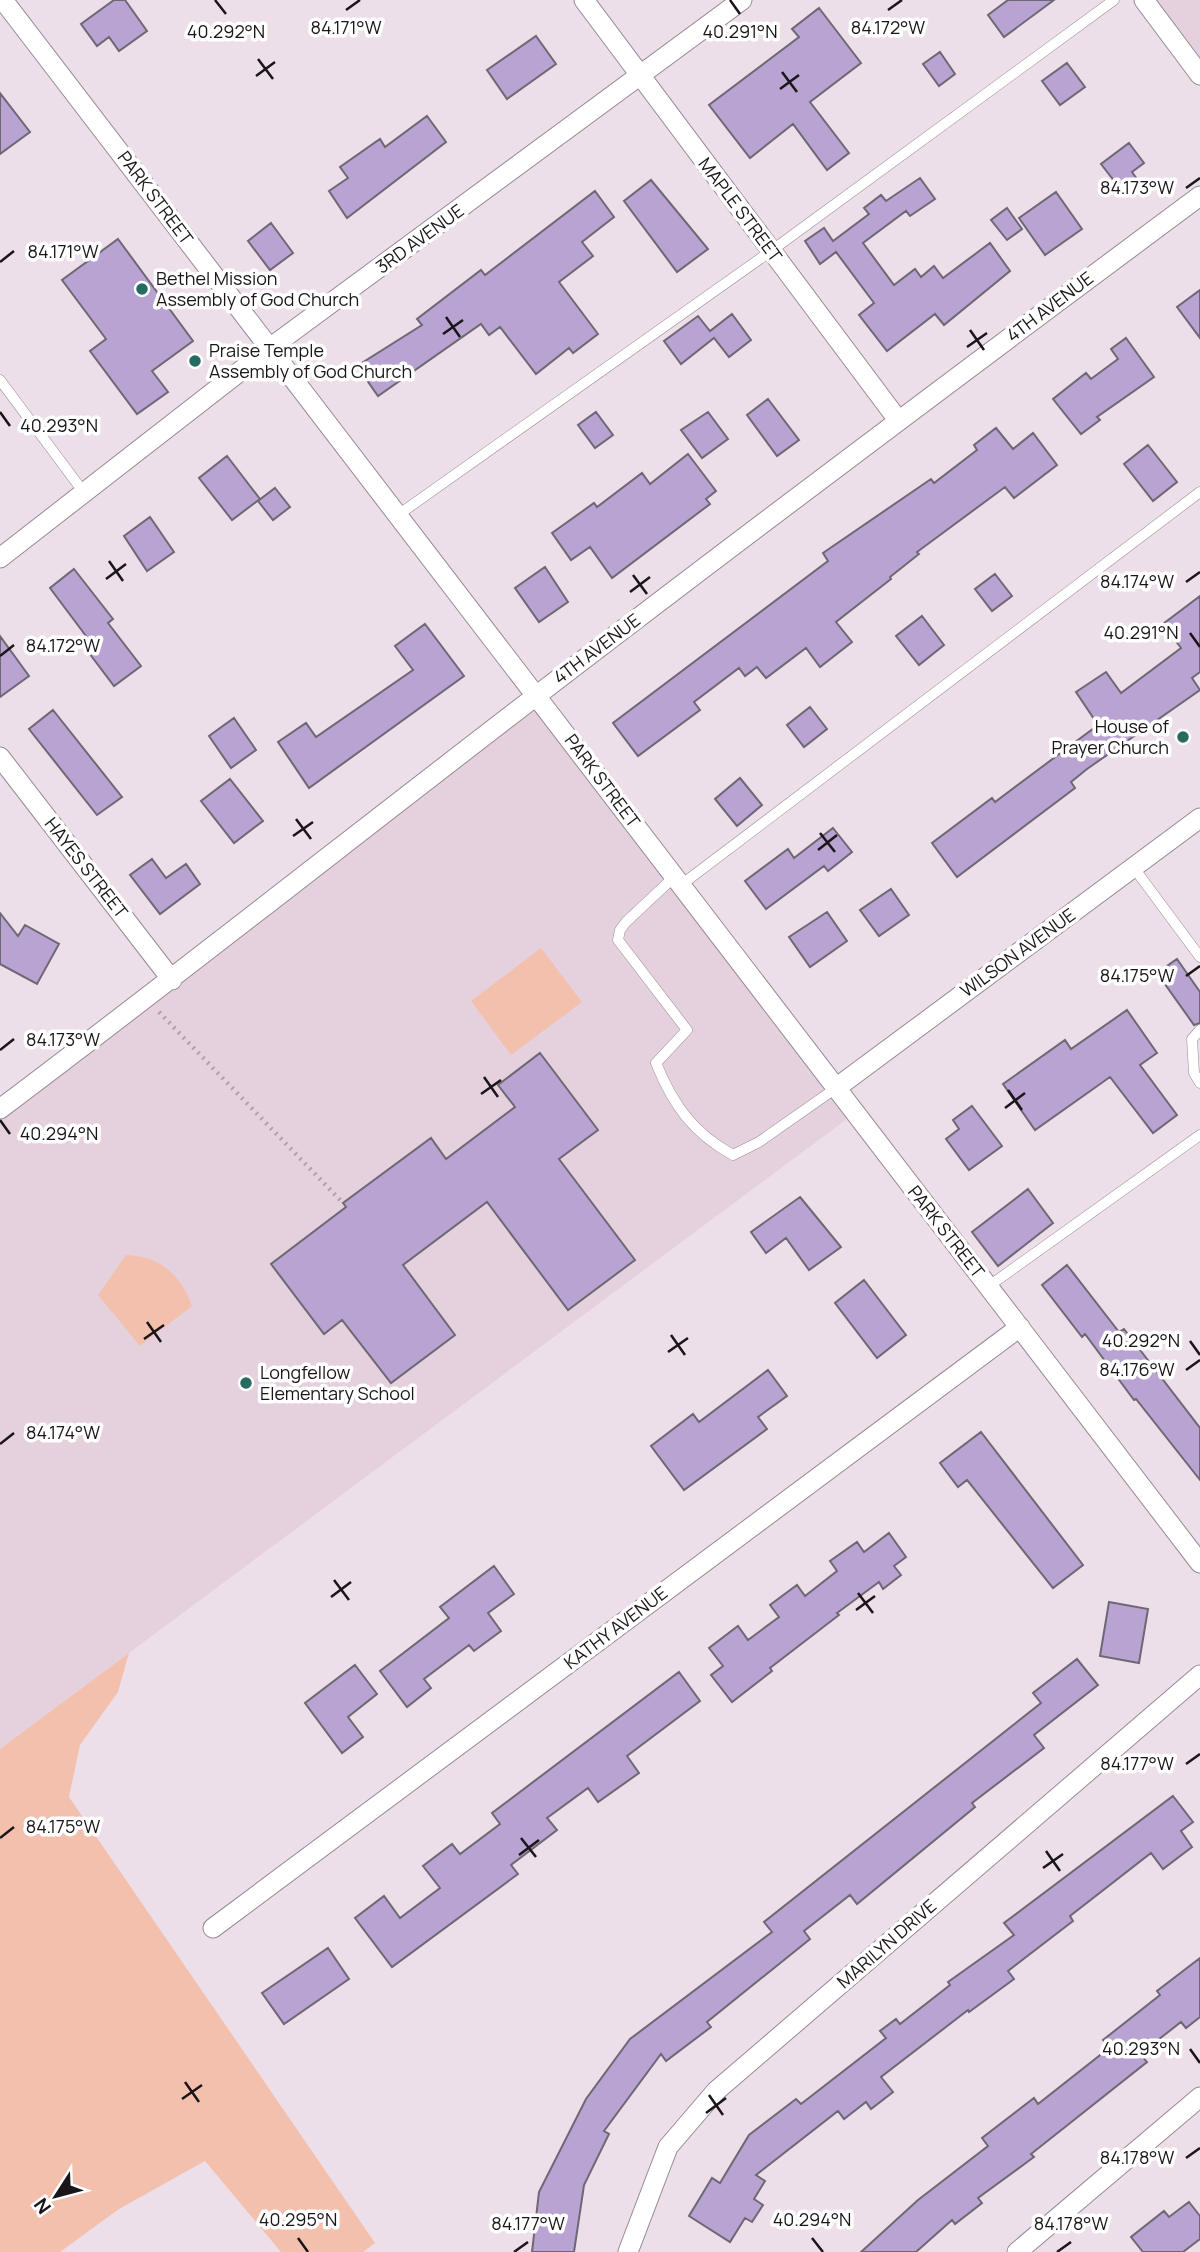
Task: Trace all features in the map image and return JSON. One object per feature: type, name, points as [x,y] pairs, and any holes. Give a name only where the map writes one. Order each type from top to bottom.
[{"type":"street","name":"MAPLE STREET","points":[[584,0],[898,420]]},
{"type":"street","name":"3RD AVENUE","points":[[0,558],[270,348],[742,0]]},
{"type":"street","points":[[1144,0],[1200,75]]},
{"type":"street","name":"PARK STREET","points":[[6,4],[1200,1563]]},
{"type":"street","name":"4TH AVENUE","points":[[0,1109],[172,980],[536,696],[898,420],[1200,196]]},
{"type":"street","name":"HAYES STREET","points":[[0,757],[172,980]]},
{"type":"street","name":"WILSON AVENUE","points":[[836,1088],[1200,818]]},
{"type":"street","name":"KATHY AVENUE","points":[[213,1928],[1020,1327]]},
{"type":"street","name":"MARILYN DRIVE","points":[[628,2252],[668,2147],[716,2091],[1200,1675]]},
{"type":"street","points":[[1017,2252],[1200,2097]]},
{"type":"lane","points":[[398,515],[771,251],[1114,0]]},
{"type":"lane","points":[[0,380],[85,494]]},
{"type":"lane","points":[[836,1088],[759,1142],[733,1155],[710,1143],[671,1100],[656,1063],[687,1030],[618,940],[620,930],[626,922],[678,881],[1200,492]]},
{"type":"lane","points":[[1134,868],[1200,957]]},
{"type":"lane","points":[[1200,1030],[1192,1039],[1194,1073],[1200,1083]]},
{"type":"lane","points":[[989,1286],[1200,1135]]},
{"type":"path","points":[[147,999],[343,1203]]},
{"type":"shaded area","points":[[1144,0],[1200,0],[1200,75]]},
{"type":"shaded area","name":"Longfellow Elementary School","points":[[536,696],[855,1113],[0,1749],[0,1106]]},
{"type":"shaded area","points":[[541,948],[582,1002],[511,1055],[471,1001]]},
{"type":"shaded area","points":[[126,1255],[149,1259],[168,1269],[182,1285],[192,1306],[140,1346],[98,1295]]},
{"type":"shaded area","points":[[129,1653],[118,1692],[80,1745],[69,1797],[375,2243],[363,2252],[281,2252],[205,2161],[119,2209],[60,2252],[0,2252],[0,1749]]},
{"type":"building","points":[[114,0],[125,0],[147,31],[119,51],[109,37],[97,46],[81,24]]},
{"type":"building","points":[[1008,0],[1054,0],[1004,37],[988,15]]},
{"type":"building","points":[[819,8],[861,63],[810,102],[849,153],[827,170],[793,124],[750,158],[709,105],[799,37],[792,29]]},
{"type":"building","points":[[536,36],[556,64],[507,99],[487,70]]},
{"type":"building","points":[[940,52],[955,74],[939,86],[923,64]]},
{"type":"building","points":[[1067,63],[1085,87],[1060,105],[1042,81]]},
{"type":"building","points":[[0,93],[30,132],[0,154]]},
{"type":"building","points":[[427,116],[446,142],[347,218],[329,191],[348,178],[340,167],[380,139],[385,147]]},
{"type":"building","points":[[1129,143],[1144,163],[1132,172],[1137,179],[1122,191],[1101,164]]},
{"type":"building","points":[[920,178],[935,199],[910,216],[906,211],[863,243],[894,285],[915,269],[921,277],[934,266],[943,278],[990,243],[1010,271],[944,325],[935,314],[887,351],[859,315],[874,303],[836,252],[820,264],[805,241],[824,228],[833,241],[869,214],[864,208],[881,195],[886,201]]},
{"type":"building","points":[[651,180],[708,249],[677,272],[624,201]]},
{"type":"building","points":[[595,191],[614,217],[582,242],[593,256],[559,282],[598,334],[573,353],[569,348],[536,374],[500,327],[489,335],[481,324],[378,396],[357,366],[422,325],[417,319],[481,270],[485,275]]},
{"type":"building","points":[[1056,192],[1082,229],[1045,255],[1019,218]]},
{"type":"building","points":[[1007,208],[1022,229],[1007,240],[991,220]]},
{"type":"building","points":[[271,223],[293,253],[270,270],[248,241]]},
{"type":"building","points":[[118,239],[193,341],[152,371],[168,392],[137,414],[90,351],[106,339],[62,280]]},
{"type":"building","points":[[1200,290],[1200,338],[1177,307]]},
{"type":"building","points":[[732,314],[751,340],[729,357],[714,338],[681,364],[664,341],[698,316],[710,331]]},
{"type":"building","points":[[1126,338],[1154,377],[1097,417],[1100,420],[1081,434],[1053,399],[1086,373],[1091,379],[1118,359],[1111,349]]},
{"type":"building","points":[[768,399],[799,440],[777,456],[747,415]]},
{"type":"building","points":[[596,412],[613,435],[595,448],[578,425]]},
{"type":"building","points":[[708,412],[728,439],[702,458],[681,430]]},
{"type":"building","points":[[996,428],[1013,449],[1033,433],[1057,465],[1014,498],[1005,487],[917,552],[919,554],[890,577],[891,579],[836,622],[852,642],[820,667],[806,648],[766,678],[757,667],[745,676],[739,668],[694,702],[700,710],[638,756],[613,723],[828,561],[823,553],[931,479],[934,483],[977,450],[974,445]]},
{"type":"building","points":[[1148,445],[1177,482],[1153,501],[1124,464]]},
{"type":"building","points":[[688,454],[716,491],[706,499],[710,504],[612,578],[590,547],[571,560],[552,533],[594,503],[597,507],[642,473],[650,484]]},
{"type":"building","points":[[227,456],[260,499],[232,520],[199,478]]},
{"type":"building","points":[[275,488],[290,507],[273,520],[258,501]]},
{"type":"building","points":[[150,517],[174,552],[147,571],[124,536]]},
{"type":"building","points":[[545,567],[568,602],[539,622],[515,588]]},
{"type":"building","points":[[74,569],[113,619],[108,623],[141,666],[114,686],[89,653],[95,648],[50,588]]},
{"type":"building","points":[[995,574],[1012,596],[992,611],[975,589]]},
{"type":"building","points":[[1200,596],[1200,672],[1192,678],[1200,690],[1087,769],[1071,782],[1075,788],[957,877],[932,843],[992,798],[995,802],[1098,725],[1076,692],[1106,672],[1121,693],[1181,648],[1163,624]]},
{"type":"building","points":[[922,616],[944,645],[919,665],[896,636]]},
{"type":"building","points":[[425,624],[464,676],[309,788],[278,742],[306,723],[316,737],[413,670],[395,646]]},
{"type":"building","points":[[0,636],[29,676],[0,697]]},
{"type":"building","points":[[810,707],[827,729],[804,747],[787,725]]},
{"type":"building","points":[[53,710],[122,797],[97,815],[29,729]]},
{"type":"building","points":[[234,718],[256,750],[231,768],[209,736]]},
{"type":"building","points":[[740,778],[762,805],[737,826],[715,799]]},
{"type":"building","points":[[230,779],[263,821],[234,843],[201,801]]},
{"type":"building","points":[[833,828],[852,852],[828,871],[824,866],[766,909],[745,881],[788,849],[794,858]]},
{"type":"building","points":[[152,859],[166,878],[186,864],[200,884],[160,914],[130,875]]},
{"type":"building","points":[[891,889],[909,915],[879,936],[860,910]]},
{"type":"building","points":[[827,912],[847,941],[810,967],[789,937]]},
{"type":"building","points":[[0,913],[18,936],[25,925],[59,944],[37,984],[0,964]]},
{"type":"building","points":[[1177,959],[1200,992],[1200,1023],[1194,1025],[1157,973]]},
{"type":"building","points":[[1127,1010],[1157,1053],[1140,1065],[1177,1115],[1153,1133],[1110,1077],[1035,1130],[1003,1084],[1065,1040],[1071,1049]]},
{"type":"building","points":[[540,1053],[598,1130],[559,1159],[635,1260],[568,1310],[487,1202],[403,1265],[455,1335],[391,1383],[342,1320],[324,1334],[271,1264],[346,1207],[343,1203],[431,1138],[446,1159],[515,1107],[498,1085]]},
{"type":"building","points":[[972,1106],[1002,1146],[969,1170],[946,1139],[959,1129],[953,1120]]},
{"type":"building","points":[[1028,1189],[1053,1223],[998,1266],[972,1232]]},
{"type":"building","points":[[800,1197],[841,1247],[809,1270],[786,1238],[766,1253],[751,1232]]},
{"type":"building","points":[[1067,1265],[1119,1332],[1124,1329],[1200,1428],[1200,1480],[1136,1399],[1134,1400],[1085,1334],[1082,1337],[1042,1285]]},
{"type":"building","points":[[864,1280],[906,1335],[877,1358],[835,1303]]},
{"type":"building","points":[[768,1370],[787,1396],[758,1417],[767,1429],[684,1490],[651,1446],[693,1414],[699,1422]]},
{"type":"building","points":[[981,1432],[1083,1565],[1053,1588],[967,1480],[958,1487],[940,1463]]},
{"type":"building","points":[[889,1533],[906,1557],[894,1566],[901,1575],[883,1589],[879,1582],[837,1613],[839,1615],[770,1668],[772,1671],[732,1702],[711,1675],[723,1666],[709,1648],[738,1626],[748,1640],[779,1617],[770,1605],[797,1585],[805,1596],[837,1571],[830,1561],[857,1542],[864,1552]]},
{"type":"building","points":[[494,1566],[514,1594],[488,1613],[501,1631],[474,1651],[469,1645],[424,1679],[431,1688],[407,1707],[380,1671],[449,1618],[440,1607]]},
{"type":"building","points":[[1109,1602],[1148,1609],[1139,1663],[1100,1656]]},
{"type":"building","points":[[1077,1659],[1098,1685],[1034,1735],[1044,1748],[972,1803],[975,1807],[857,1904],[850,1895],[804,1931],[810,1939],[707,2022],[711,2027],[666,2061],[661,2054],[604,2131],[609,2134],[584,2185],[574,2252],[532,2252],[539,2192],[586,2099],[630,2039],[772,1932],[764,1922],[1041,1703],[1033,1693]]},
{"type":"building","points":[[355,1665],[377,1694],[348,1717],[363,1737],[342,1753],[305,1703]]},
{"type":"building","points":[[679,1672],[700,1701],[627,1756],[639,1773],[598,1802],[588,1788],[547,1818],[557,1830],[511,1865],[518,1874],[392,1967],[355,1918],[384,1896],[400,1918],[440,1888],[423,1866],[452,1844],[460,1854],[500,1824],[492,1813]]},
{"type":"building","points":[[1173,1796],[1193,1822],[1181,1831],[1192,1847],[1163,1869],[1151,1853],[1070,1916],[1073,1921],[1008,1971],[1014,1979],[969,2012],[968,2010],[881,2077],[893,2092],[871,2109],[866,2102],[844,2119],[838,2111],[756,2175],[765,2181],[754,2199],[763,2205],[752,2222],[745,2218],[730,2242],[689,2216],[712,2178],[720,2183],[749,2135],[796,2099],[801,2104],[886,2038],[880,2031],[896,2019],[900,2024],[950,1985],[948,1982],[1014,1935],[1004,1923]]},
{"type":"building","points":[[328,1948],[349,1979],[284,2024],[262,1993]]},
{"type":"building","points":[[1200,1958],[1200,2017],[1186,2028],[1181,2022],[1140,2054],[1147,2062],[1031,2154],[1034,2157],[978,2198],[982,2203],[955,2224],[952,2220],[916,2252],[861,2252],[918,2200],[988,2146],[982,2138],[1034,2098],[1038,2104],[1109,2048],[1103,2040],[1160,1995],[1157,1991]]},
{"type":"building","points":[[1189,2202],[1200,2216],[1200,2239],[1183,2252],[1143,2252],[1131,2237],[1164,2211],[1169,2217]]},
{"type":"place","name":"Bethel Mission Assembly of God Church","points":[[142,289]]},
{"type":"place","name":"Praise Temple Assembly of God Church","points":[[195,361]]},
{"type":"place","name":"House of Prayer Church","points":[[1183,737]]},
{"type":"place","name":"Longfellow Elementary School","points":[[246,1383]]}]
